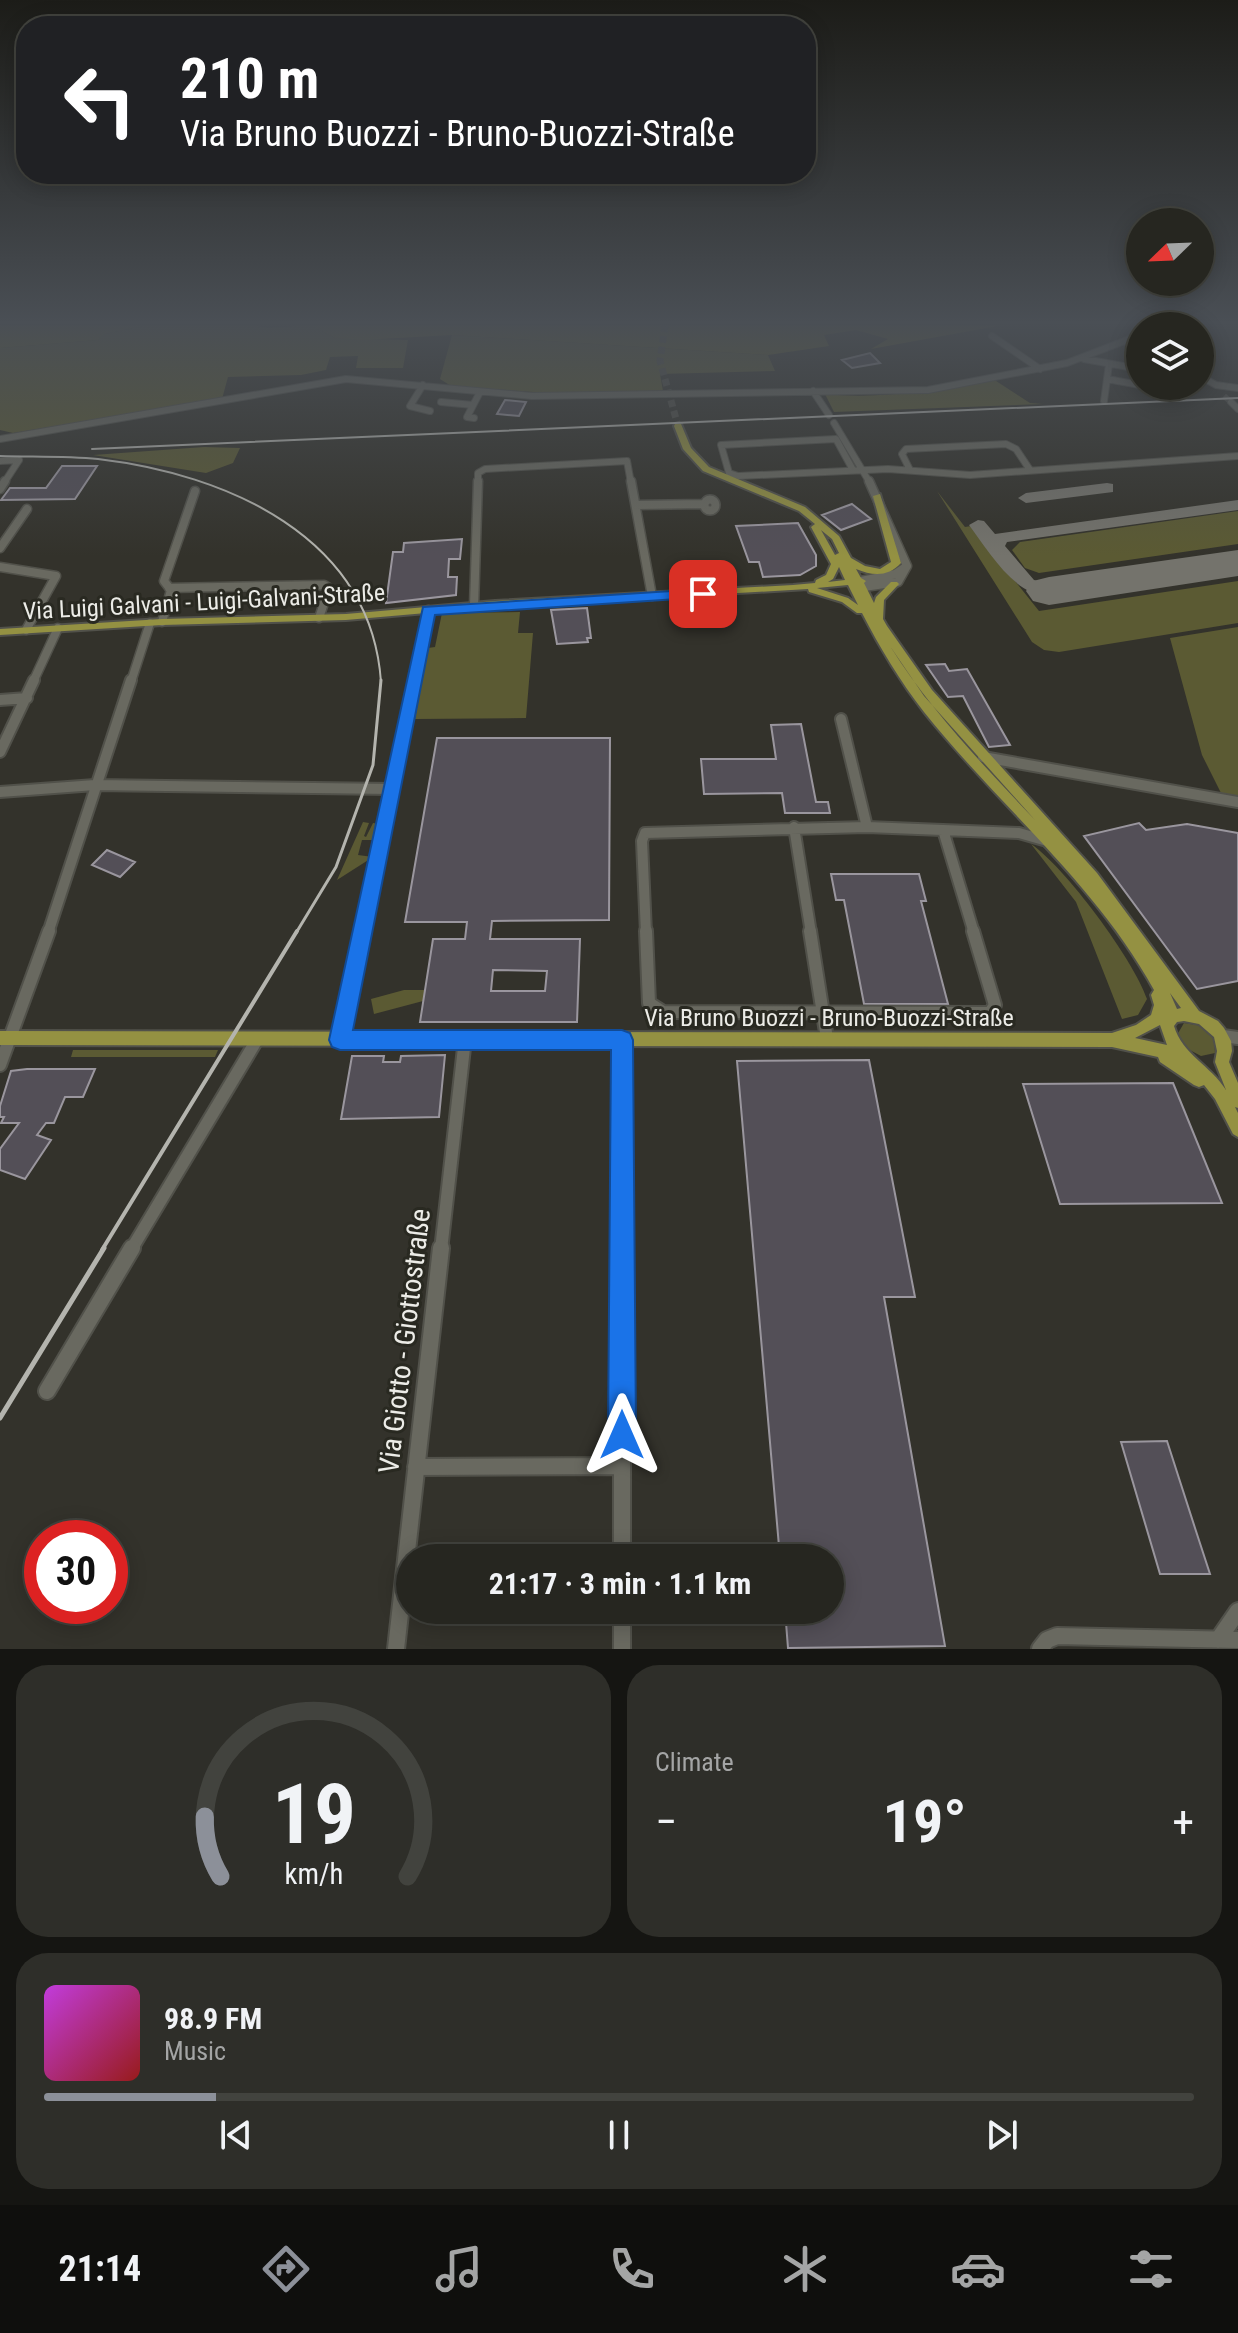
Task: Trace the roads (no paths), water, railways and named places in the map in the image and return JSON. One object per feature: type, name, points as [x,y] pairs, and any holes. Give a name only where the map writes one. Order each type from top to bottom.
[{"type":"main road","points":[[678,426],[687,449],[706,469],[802,509],[861,568],[878,572],[893,567],[896,555],[877,496]]},
{"type":"main road","points":[[783,502],[809,518],[830,541],[856,584]]},
{"type":"main road","points":[[793,588],[826,579],[836,566],[830,547],[809,518]]},
{"type":"main road","points":[[839,544],[874,622],[901,672],[942,726],[1049,842],[1132,944],[1154,976],[1170,1021],[1169,1039],[1218,1090],[1237,1126]]},
{"type":"main road","points":[[793,588],[856,584]]},
{"type":"main road","points":[[874,622],[879,599],[894,584]]},
{"type":"main road","points":[[793,588],[841,598],[874,622],[928,693],[1093,877],[1194,1015],[1230,1037],[1222,1062],[1238,1101]]},
{"type":"main road","name":"Via Luigi Galvani - Luigi-Galvani-Straße","points":[[0,632],[162,622],[319,618],[793,588]]},
{"type":"main road","points":[[1112,1040],[1145,1028],[1157,1021],[1162,1012],[1162,1002],[1132,944]]},
{"type":"main road","name":"Via Bruno Buozzi - Bruno-Buozzi-Straße","points":[[1112,1040],[1194,1015]]},
{"type":"main road","name":"Via Bruno Buozzi - Bruno-Buozzi-Straße","points":[[4,1038],[1112,1040],[1187,1059],[1222,1062]]},
{"type":"main road","points":[[1112,1040],[1173,1060],[1191,1072],[1237,1126]]},
{"type":"street","points":[[0,439],[222,402]]},
{"type":"street","points":[[413,402],[410,406],[430,411]]},
{"type":"street","points":[[441,402],[473,405]]},
{"type":"street","points":[[474,418],[467,417],[475,402]]},
{"type":"street","points":[[820,402],[829,415]]},
{"type":"street","points":[[1231,402],[1238,409]]},
{"type":"street","points":[[834,423],[877,496],[907,566],[902,579],[894,584],[856,584]]},
{"type":"street","points":[[853,470],[836,439],[721,445],[729,473],[738,476],[853,470],[863,469],[970,475],[1238,456]]},
{"type":"street","points":[[910,470],[902,454],[906,449],[1006,444],[1016,449],[1030,470]]},
{"type":"street","points":[[0,461],[19,460],[0,489]]},
{"type":"street","points":[[474,606],[478,473],[485,469],[627,461],[652,596]]},
{"type":"street","points":[[162,622],[169,588],[164,581],[195,491]]},
{"type":"street","points":[[636,505],[703,504]]},
{"type":"street","points":[[0,548],[27,509]]},
{"type":"street","points":[[856,584],[895,574],[907,566]]},
{"type":"street","points":[[0,567],[56,576],[26,630]]},
{"type":"street","points":[[169,588],[324,585],[329,588],[319,618]]},
{"type":"street","points":[[340,1040],[428,610]]},
{"type":"street","points":[[0,1065],[4,1038],[21,1015],[150,623]]},
{"type":"street","points":[[0,752],[58,628]]},
{"type":"street","points":[[0,700],[27,698]]},
{"type":"street","points":[[841,719],[867,827]]},
{"type":"street","points":[[983,757],[1238,802]]},
{"type":"street","points":[[0,792],[95,785],[392,789]]},
{"type":"street","points":[[1005,832],[1022,823],[1023,814]]},
{"type":"street","points":[[794,827],[827,1039]]},
{"type":"street","points":[[943,830],[995,1005],[990,1013],[663,1012],[649,1003],[642,841],[645,833],[867,827],[1005,832],[1030,835],[1049,842]]},
{"type":"street","points":[[47,1391],[258,1038]]},
{"type":"street","name":"Via Giotto - Giottostraße","points":[[396,1649],[465,1039]]},
{"type":"street","points":[[622,1040],[622,1544]]},
{"type":"street","points":[[416,1467],[622,1466]]},
{"type":"street","points":[[1218,1640],[1238,1611]]},
{"type":"street","points":[[622,1624],[622,1649]]},
{"type":"street","points":[[1040,1649],[1047,1640],[1057,1636],[1238,1640]]},
{"type":"tunnel","points":[[671,402],[678,426]]},
{"type":"railway","points":[[92,449],[1149,402]]},
{"type":"railway","points":[[0,456],[86,458],[146,467],[195,480],[241,498],[284,521],[321,551],[351,588],[371,631],[381,681]]},
{"type":"railway","points":[[296,933],[336,867],[373,765],[381,681]]},
{"type":"railway","points":[[102,1250],[297,931]]},
{"type":"railway","points":[[0,1418],[104,1248]]}]
